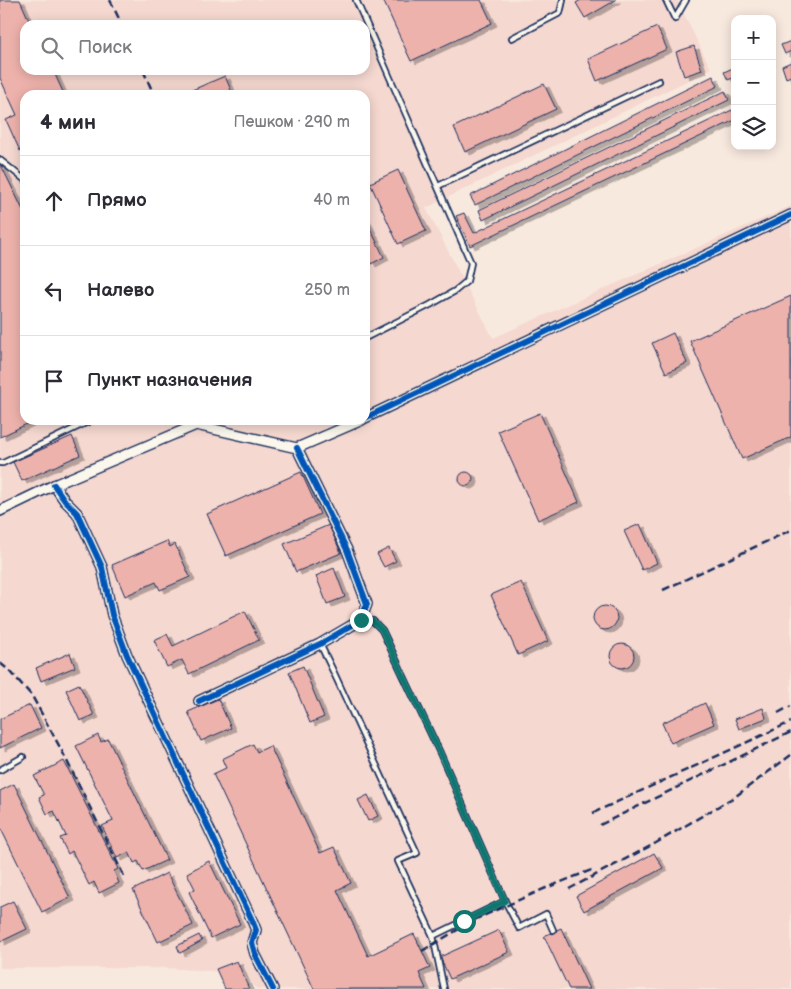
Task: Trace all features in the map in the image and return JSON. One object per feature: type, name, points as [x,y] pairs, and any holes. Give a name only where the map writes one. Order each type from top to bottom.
[{"type":"street","points":[[370,416],[791,215]]},
{"type":"street","points":[[0,511],[54,485],[196,425],[297,448],[349,425]]},
{"type":"street","points":[[199,701],[320,644],[361,620],[367,604],[347,550],[297,448]]},
{"type":"street","points":[[54,485],[65,501],[77,513],[102,567],[112,615],[127,655],[252,920],[256,930],[252,942],[255,954],[273,989]]},
{"type":"lane","points":[[356,0],[365,20]]},
{"type":"lane","points":[[512,38],[560,13],[563,0]]},
{"type":"lane","points":[[666,0],[675,19],[686,0]]},
{"type":"lane","points":[[370,32],[471,262],[467,281],[455,291],[370,335]]},
{"type":"lane","points":[[438,186],[659,81]]},
{"type":"lane","points":[[0,160],[20,176]]},
{"type":"lane","points":[[0,463],[3,464],[82,425]]},
{"type":"lane","points":[[361,620],[373,621],[382,630],[519,928],[546,914],[553,930]]},
{"type":"lane","points":[[320,644],[417,853],[398,861],[433,936],[444,989]]},
{"type":"lane","points":[[0,770],[23,757]]},
{"type":"lane","points":[[433,936],[505,901]]},
{"type":"shaded area","points":[[0,0],[677,0],[711,69],[426,208],[493,338],[791,206],[791,989],[257,989],[242,973],[165,968],[0,968]]},
{"type":"building","points":[[0,0],[20,0],[29,20],[20,20],[20,75],[55,75],[62,90],[20,90],[20,151],[6,120],[17,115],[0,78]]},
{"type":"building","points":[[383,0],[481,0],[492,23],[411,61]]},
{"type":"building","points":[[581,0],[616,0],[585,18],[576,3]]},
{"type":"building","points":[[657,27],[667,49],[597,81],[588,59]]},
{"type":"building","points":[[791,41],[791,51],[785,54],[781,45]]},
{"type":"building","points":[[694,46],[702,70],[684,76],[676,52]]},
{"type":"building","points":[[791,62],[791,76],[786,78],[782,66]]},
{"type":"building","points":[[731,69],[731,79],[728,80],[724,72]]},
{"type":"building","points":[[225,76],[231,90],[192,90]]},
{"type":"building","points":[[713,76],[718,86],[475,205],[470,196]]},
{"type":"building","points":[[544,84],[556,109],[465,152],[454,127]]},
{"type":"building","points":[[725,91],[729,100],[483,220],[479,210]]},
{"type":"building","points":[[731,110],[731,122],[470,246],[456,216],[464,213],[474,233]]},
{"type":"building","points":[[0,163],[20,204],[20,425],[25,425],[0,437]]},
{"type":"building","points":[[398,170],[426,231],[398,244],[370,183]]},
{"type":"building","points":[[370,228],[384,257],[371,264],[370,262]]},
{"type":"building","points":[[791,296],[791,437],[742,459],[690,341]]},
{"type":"building","points":[[673,333],[687,363],[666,373],[652,343]]},
{"type":"building","points":[[540,413],[579,502],[538,520],[498,431]]},
{"type":"building","points":[[72,436],[80,455],[22,481],[13,462]]},
{"type":"building","points":[[301,472],[320,514],[226,556],[207,514]]},
{"type":"building","points":[[463,472],[469,472],[473,479],[469,486],[463,486],[459,482],[459,476]]},
{"type":"building","points":[[640,524],[657,563],[642,570],[624,531]]},
{"type":"building","points":[[329,525],[341,553],[296,572],[284,544]]},
{"type":"building","points":[[167,541],[170,547],[175,544],[190,577],[160,590],[156,582],[125,596],[112,565]]},
{"type":"building","points":[[389,548],[396,561],[384,567],[377,554]]},
{"type":"building","points":[[334,568],[345,597],[327,604],[316,576]]},
{"type":"building","points":[[521,582],[548,641],[518,655],[491,595]]},
{"type":"building","points":[[605,606],[614,609],[617,618],[614,627],[605,630],[596,627],[593,618],[596,609]]},
{"type":"building","points":[[245,611],[259,640],[189,674],[182,660],[167,667],[154,640],[167,634],[173,646]]},
{"type":"building","points":[[617,644],[627,644],[634,651],[634,661],[627,668],[617,668],[610,661],[610,651]]},
{"type":"building","points":[[70,653],[75,667],[41,681],[36,668]]},
{"type":"building","points":[[303,666],[324,717],[310,723],[289,672]]},
{"type":"building","points":[[79,684],[94,715],[80,721],[66,690]]},
{"type":"building","points":[[218,699],[231,728],[201,741],[188,712]]},
{"type":"building","points":[[705,703],[714,724],[671,743],[662,723]]},
{"type":"building","points":[[30,705],[41,728],[0,748],[0,719]]},
{"type":"building","points":[[763,708],[766,718],[739,729],[735,719]]},
{"type":"building","points":[[98,735],[101,742],[108,739],[167,860],[143,871],[138,861],[134,863],[129,852],[117,858],[102,826],[113,821],[76,746]]},
{"type":"building","points":[[253,744],[257,752],[270,746],[320,853],[334,847],[351,883],[337,890],[368,956],[414,934],[430,968],[419,973],[426,989],[314,989],[213,774],[226,768],[222,759]]},
{"type":"building","points":[[64,761],[118,869],[114,871],[119,883],[99,893],[94,882],[89,885],[72,851],[68,854],[60,838],[66,836],[54,811],[47,814],[39,797],[44,795],[34,776]]},
{"type":"building","points":[[14,784],[70,898],[42,912],[0,827],[0,791]]},
{"type":"building","points":[[368,795],[378,816],[368,821],[358,800]]},
{"type":"building","points":[[654,853],[663,868],[584,911],[576,896]]},
{"type":"building","points":[[209,861],[240,924],[211,938],[189,892],[195,889],[187,873]]},
{"type":"building","points":[[167,873],[193,925],[158,942],[133,890]]},
{"type":"building","points":[[13,901],[27,929],[0,942],[0,907]]},
{"type":"building","points":[[561,928],[589,989],[569,989],[544,936]]},
{"type":"building","points":[[499,930],[509,952],[450,979],[440,957]]},
{"type":"building","points":[[199,935],[202,941],[180,953],[177,946]]},
{"type":"building","points":[[237,961],[249,989],[225,989],[216,969]]},
{"type":"railway","points":[[110,0],[120,20]]},
{"type":"railway","points":[[145,75],[152,90]]},
{"type":"railway","points":[[663,590],[791,530]]},
{"type":"railway","points":[[0,663],[11,672],[32,696],[62,751],[124,876]]},
{"type":"railway","points":[[778,713],[791,706]]},
{"type":"railway","points":[[593,813],[791,722]]},
{"type":"railway","points":[[600,825],[791,732]]},
{"type":"railway","points":[[569,889],[656,843],[736,796],[791,755]]},
{"type":"railway","points":[[422,951],[474,920],[594,869]]},
{"type":"cycle path","points":[[370,416],[791,215]]},
{"type":"cycle path","points":[[199,701],[320,644],[361,620],[367,604],[347,550],[297,448]]},
{"type":"cycle path","points":[[54,485],[65,501],[77,513],[102,567],[112,615],[127,655],[252,920],[256,930],[252,943],[255,954],[273,989]]},
{"type":"route","points":[[361,620],[373,621],[382,630],[440,753],[505,901],[464,921]]}]
